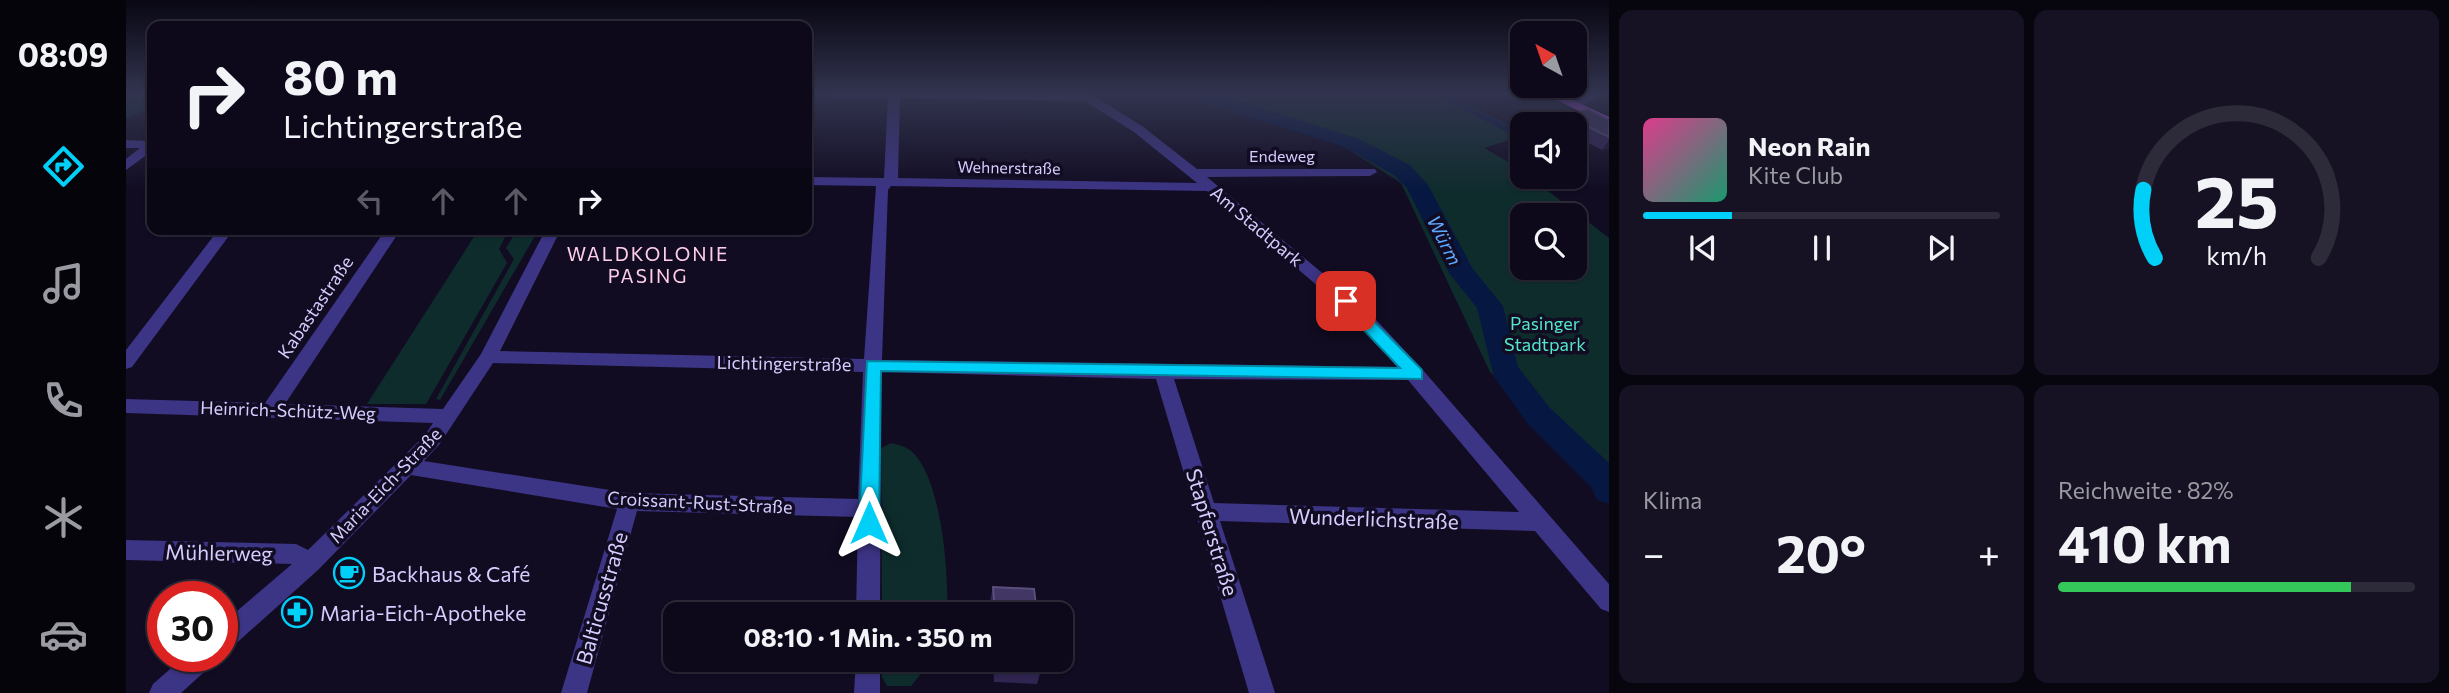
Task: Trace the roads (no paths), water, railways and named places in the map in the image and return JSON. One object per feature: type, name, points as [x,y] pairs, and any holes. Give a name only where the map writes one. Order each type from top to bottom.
[{"type":"street","points":[[868,602],[873,365],[881,189],[891,179],[893,125]]},
{"type":"street","name":"Am Stadtpark","points":[[1132,125],[1194,173],[1362,315],[1416,374],[1609,601]]},
{"type":"street","points":[[126,145],[147,145]]},
{"type":"street","points":[[126,166],[147,149]]},
{"type":"street","name":"Endeweg","points":[[1194,173],[1370,172]]},
{"type":"street","name":"Wehnerstraße","points":[[812,181],[1210,187]]},
{"type":"street","points":[[126,363],[222,235]]},
{"type":"street","name":"Kabastastraße","points":[[272,408],[390,235]]},
{"type":"street","name":"Maria-Eich-Straße","points":[[238,626],[310,563],[407,466],[450,416],[488,357],[551,235]]},
{"type":"street","name":"Lichtingerstraße","points":[[488,357],[1163,372],[1416,374]]},
{"type":"street","name":"Stapferstraße","points":[[1163,372],[1262,693]]},
{"type":"street","name":"Heinrich-Schütz-Weg","points":[[126,406],[272,408],[450,416]]},
{"type":"street","name":"Croissant-Rust-Straße","points":[[407,466],[629,502],[869,508]]},
{"type":"street","name":"Balticusstraße","points":[[574,693],[629,502]]},
{"type":"street","name":"Wunderlichstraße","points":[[1207,512],[1541,522]]},
{"type":"street","name":"Mühlerweg","points":[[126,550],[296,554],[310,563]]},
{"type":"street","points":[[162,693],[186,672]]},
{"type":"street","points":[[867,693],[868,672]]},
{"type":"water","points":[[1494,125],[1510,127],[1510,134]]},
{"type":"waterway","name":"Würm","points":[[1296,125],[1352,143],[1402,170],[1417,185],[1462,273],[1490,306],[1504,370],[1539,416],[1604,479],[1609,490]]},
{"type":"place","name":"Backhaus & Café","points":[[349,573]]},
{"type":"place","name":"Maria-Eich-Apotheke","points":[[297,612]]},
{"type":"district","name":"WALDKOLONIE PASING","points":[[648,264]]},
{"type":"park label","name":"Pasinger Stadtpark","points":[[1545,333]]}]
